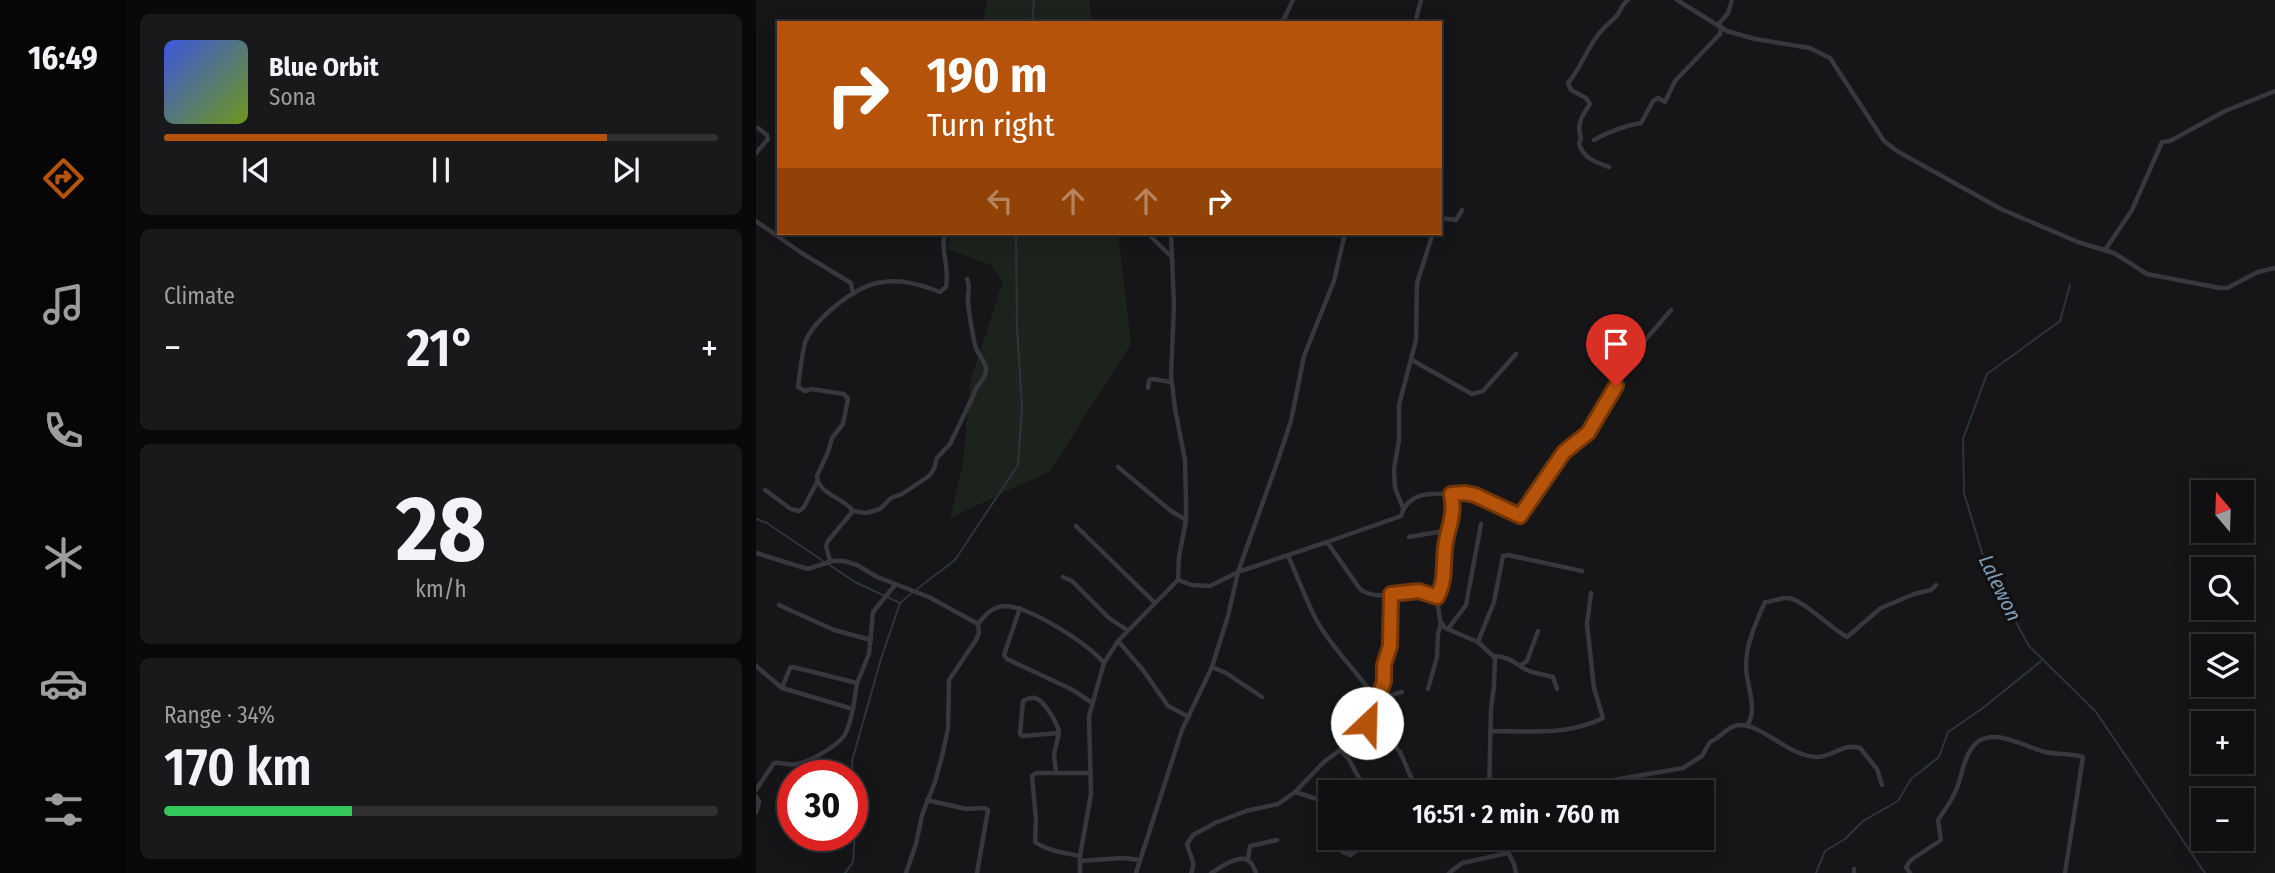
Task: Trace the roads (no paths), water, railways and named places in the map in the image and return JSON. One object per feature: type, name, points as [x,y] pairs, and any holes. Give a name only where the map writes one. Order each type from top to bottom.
[{"type":"street","points":[[1283,21],[1293,0]]},
{"type":"street","points":[[1416,21],[1421,0]]},
{"type":"street","points":[[1609,167],[1591,160],[1582,152],[1579,144],[1579,123],[1590,104],[1586,98],[1571,90],[1569,83],[1601,30],[1618,15],[1628,0]]},
{"type":"street","points":[[1676,0],[1720,27],[1755,39],[1800,45],[1821,52],[1830,58],[1884,141],[1897,151],[2001,209],[2033,224],[2105,250],[2147,274],[2220,288],[2227,288],[2258,272],[2275,268]]},
{"type":"street","points":[[1594,140],[1609,132],[1641,123],[1653,101],[1658,98],[1665,102],[1675,81],[1720,34],[1720,27],[1732,0]]},
{"type":"street","points":[[2105,250],[2132,211],[2162,142],[2170,141],[2225,111],[2275,91]]},
{"type":"street","points":[[756,153],[768,139],[758,128]]},
{"type":"street","points":[[1442,218],[1456,220],[1462,210]]},
{"type":"street","points":[[756,221],[851,283],[853,294]]},
{"type":"street","points":[[765,491],[791,509],[799,511],[804,507],[817,482],[832,438],[843,424],[848,399],[844,394],[811,388],[805,391],[799,387],[805,341],[824,317],[868,285],[878,282],[910,282],[940,292],[946,287],[948,273],[942,250],[945,235]]},
{"type":"street","points":[[1149,235],[1172,256]]},
{"type":"street","points":[[1080,873],[1091,794],[1088,729],[1092,703],[1104,663],[1127,630],[1178,580],[1186,520],[1185,460],[1172,382],[1174,306],[1171,235]]},
{"type":"street","points":[[1136,873],[1182,730],[1212,667],[1238,572],[1291,421],[1304,356],[1334,281],[1345,235]]},
{"type":"street","points":[[1403,508],[1395,488],[1394,469],[1399,440],[1399,405],[1416,341],[1417,283],[1432,235]]},
{"type":"street","points":[[817,482],[853,511],[866,513],[880,509],[891,498],[929,476],[937,458],[950,444],[974,394],[975,386],[985,376],[986,367],[977,354],[972,331],[967,279]]},
{"type":"street","points":[[1178,580],[1210,586],[1238,572],[1401,516],[1403,508],[1415,496],[1428,493],[1475,495],[1520,516],[1564,452],[1588,433],[1611,398],[1638,346],[1671,310]]},
{"type":"street","points":[[1412,360],[1472,394],[1483,391],[1516,354]]},
{"type":"street","points":[[1148,388],[1149,380],[1152,379],[1172,382]]},
{"type":"street","points":[[1118,467],[1171,512],[1186,520]]},
{"type":"street","points":[[1427,689],[1437,657],[1441,623],[1437,597],[1444,577],[1445,546],[1452,521],[1451,494]]},
{"type":"street","points":[[830,561],[826,546],[853,511]]},
{"type":"street","points":[[1448,629],[1466,605],[1481,524]]},
{"type":"street","points":[[1076,527],[1155,603]]},
{"type":"street","points":[[1409,537],[1450,530]]},
{"type":"street","points":[[1327,542],[1366,594],[1419,591],[1437,597]]},
{"type":"street","points":[[756,554],[808,569],[830,561],[858,565],[877,577],[929,597],[978,624]]},
{"type":"street","points":[[1288,556],[1317,621],[1377,701]]},
{"type":"street","points":[[1478,642],[1494,602],[1503,556],[1582,571]]},
{"type":"street","points":[[1063,577],[1072,581],[1110,618],[1127,630]]},
{"type":"street","points":[[756,790],[774,763],[801,763],[843,738],[849,726],[858,683],[869,654],[873,611],[895,585]]},
{"type":"street","points":[[1748,725],[1753,712],[1747,677],[1748,647],[1765,602],[1788,597],[1801,601],[1829,626],[1847,637],[1881,608],[1931,590],[1936,585]]},
{"type":"street","points":[[1490,731],[1549,731],[1582,726],[1603,718],[1594,688],[1587,624],[1591,593]]},
{"type":"street","points":[[1191,873],[1194,862],[1186,844],[1193,835],[1246,811],[1278,804],[1295,792],[1325,761],[1340,750],[1369,719],[1384,681],[1384,665],[1390,646],[1391,594]]},
{"type":"street","points":[[779,605],[834,630],[871,640]]},
{"type":"street","points":[[906,873],[927,800],[935,782],[948,729],[949,680],[976,640],[979,633],[978,624],[991,610],[1002,606],[1020,608],[1068,634],[1104,663]]},
{"type":"street","points":[[1020,608],[1004,655],[1007,659],[1092,703]]},
{"type":"street","points":[[1441,623],[1448,629],[1478,642],[1494,656],[1507,657],[1524,669],[1553,677],[1557,689]]},
{"type":"street","points":[[1521,665],[1527,661],[1538,631]]},
{"type":"street","points":[[1118,641],[1143,670],[1168,706],[1189,717]]},
{"type":"street","points":[[1489,780],[1494,656]]},
{"type":"street","points":[[756,666],[782,688],[853,709]]},
{"type":"street","points":[[782,688],[789,668],[793,667],[858,683]]},
{"type":"street","points":[[1212,667],[1262,697]]},
{"type":"street","points":[[1380,695],[1402,692]]},
{"type":"street","points":[[1056,772],[1054,754],[1059,733],[1059,726],[1040,700],[1035,698],[1023,701],[1022,736],[1059,733]]},
{"type":"street","points":[[1369,719],[1400,752],[1412,780]]},
{"type":"street","points":[[1614,780],[1683,768],[1702,756],[1710,742],[1720,738],[1733,726],[1748,725],[1802,755],[1826,755],[1847,746],[1860,748],[1877,769],[1882,785]]},
{"type":"street","points":[[1910,873],[1906,867],[1911,860],[1941,840],[1938,820],[1956,792],[1969,751],[1976,743],[1989,737],[2003,737],[2046,753],[2070,753],[2083,757],[2065,873]]},
{"type":"street","points":[[1340,750],[1348,758],[1360,780]]},
{"type":"street","points":[[1091,773],[1036,773],[1032,776],[1035,842],[1080,859],[1140,860]]},
{"type":"street","points":[[1295,792],[1318,799]]},
{"type":"street","points":[[756,796],[759,802],[756,812]]},
{"type":"street","points":[[927,800],[967,809],[988,810],[977,873]]},
{"type":"street","points":[[1256,873],[1248,859],[1250,846],[1277,840]]},
{"type":"street","points":[[1342,850],[1350,855],[1358,850]]},
{"type":"street","points":[[1507,850],[1516,873]]},
{"type":"street","points":[[1448,873],[1462,863],[1508,853]]},
{"type":"street","points":[[1210,873],[1236,860],[1248,859]]},
{"type":"waterway","points":[[1032,21],[1034,0]]},
{"type":"waterway","points":[[917,589],[955,560],[1018,465],[1022,407],[1017,328],[1016,235]]},
{"type":"waterway","name":"Lalewon","points":[[2070,285],[2060,321],[1987,374],[1963,439],[1964,493],[1987,569],[2029,646],[2096,712],[2205,873]]},
{"type":"waterway","points":[[756,519],[767,523],[823,561]]},
{"type":"waterway","points":[[828,564],[855,582],[900,603]]},
{"type":"waterway","points":[[845,873],[853,862],[855,830],[852,761],[900,603],[912,593]]},
{"type":"waterway","points":[[1816,873],[1825,851],[1845,839],[1863,821],[1898,801],[1911,779],[1939,757],[1948,732],[1983,708],[2041,661]]}]
